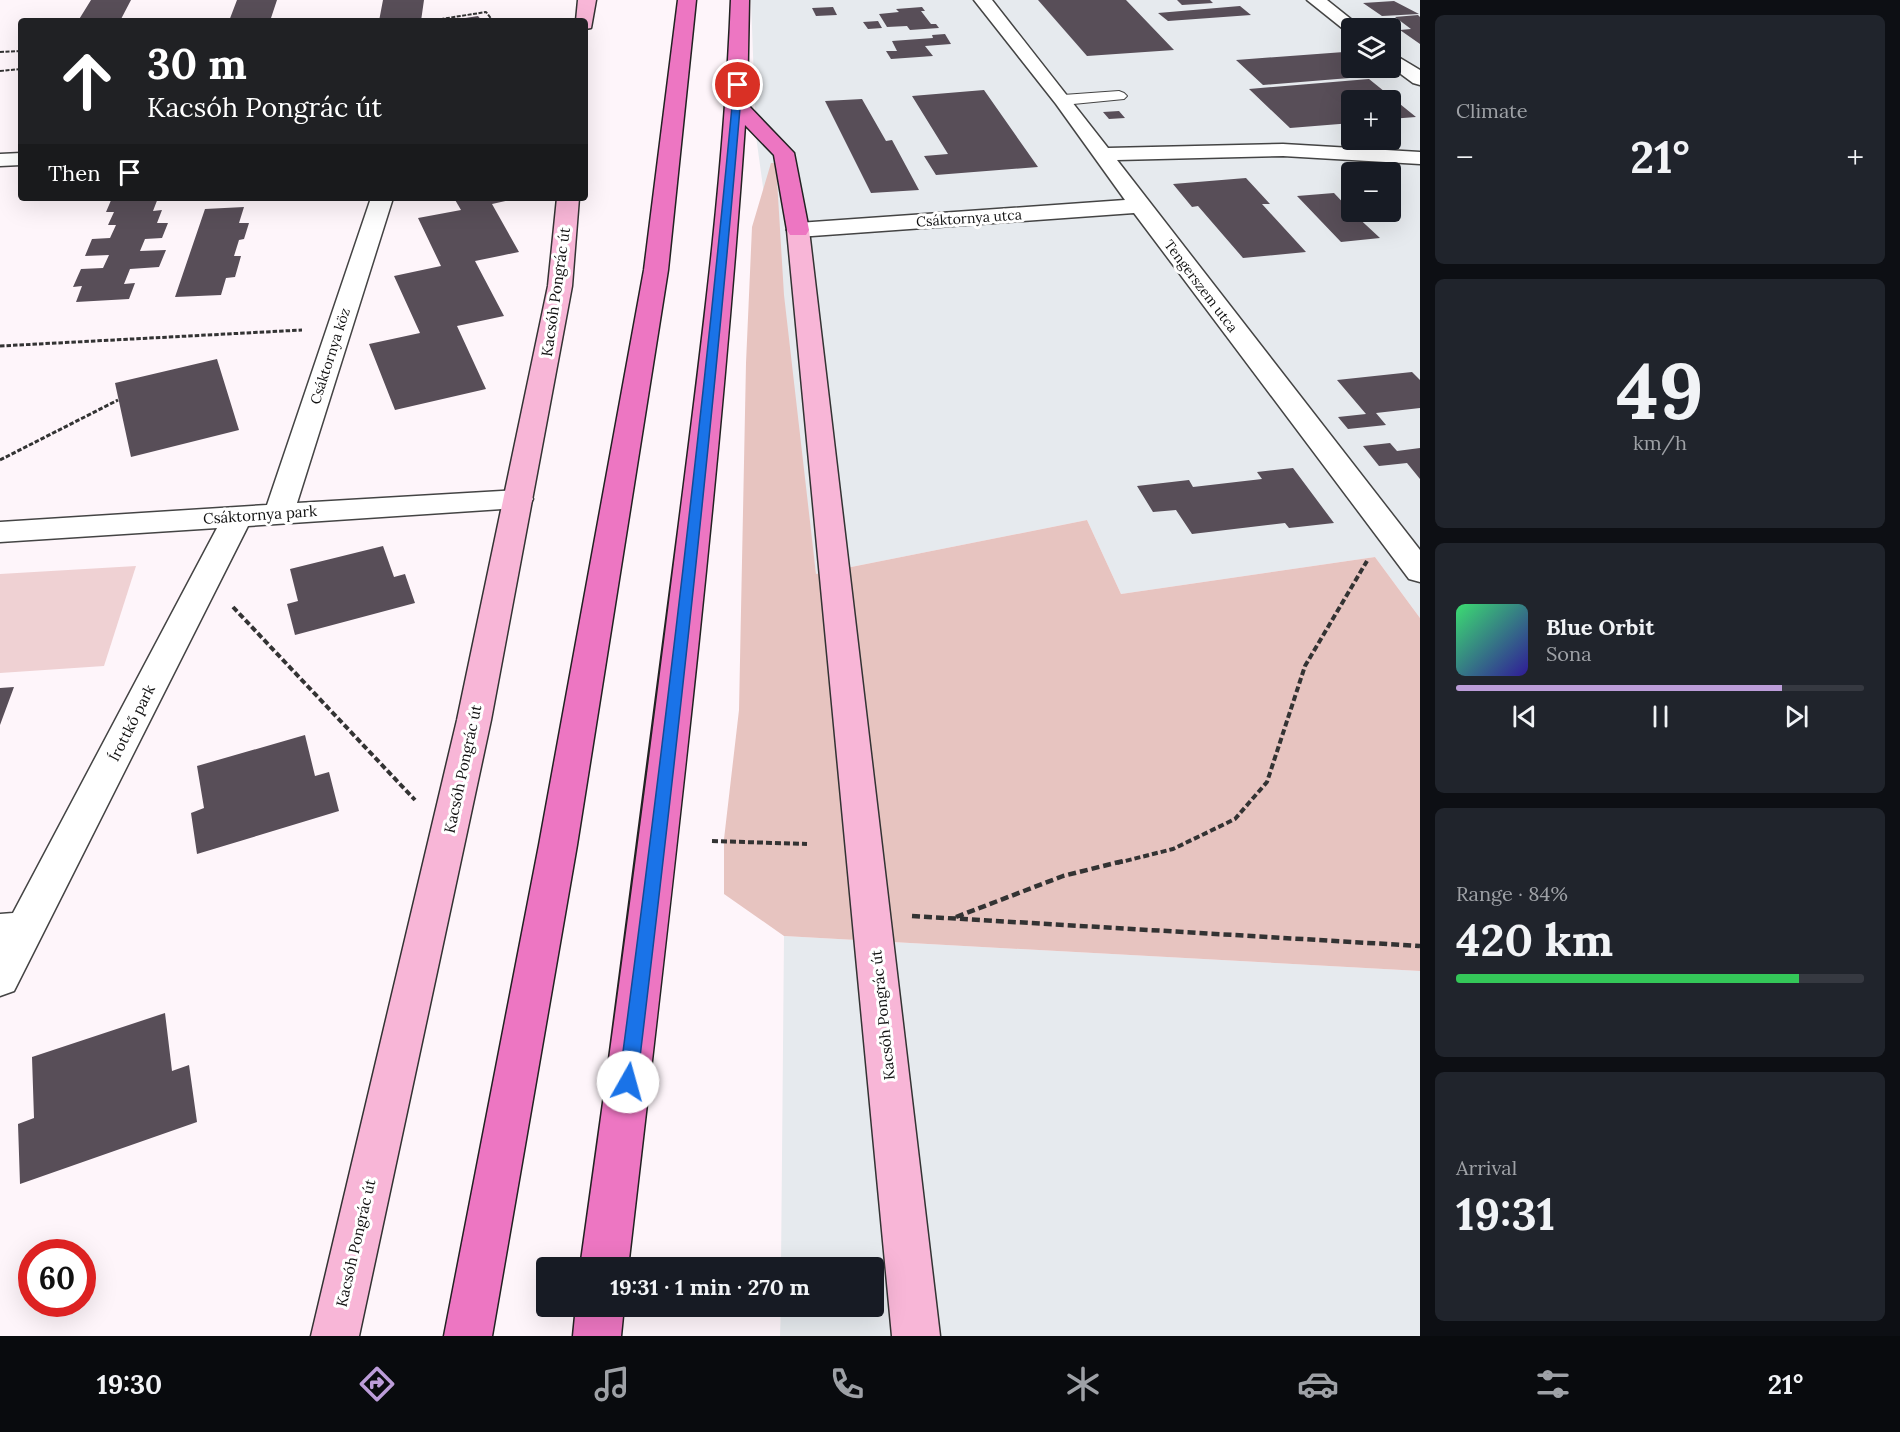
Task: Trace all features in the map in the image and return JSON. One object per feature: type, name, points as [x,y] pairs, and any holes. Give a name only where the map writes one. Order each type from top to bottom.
[{"type":"main road","points":[[605,1257],[657,853],[722,270],[737,105],[740,0]]},
{"type":"main road","points":[[468,1336],[558,845],[656,270],[685,2]]},
{"type":"main road","points":[[737,105],[784,153],[798,230]]},
{"type":"main road","points":[[597,1336],[599,1317]]},
{"type":"street","points":[[586,18],[587,0]]},
{"type":"street","name":"Tengerszem utca","points":[[983,0],[1063,100],[1140,206],[1420,571]]},
{"type":"street","points":[[1316,0],[1341,19]]},
{"type":"street","points":[[1401,65],[1420,79]]},
{"type":"street","points":[[1102,154],[1283,150],[1420,158]]},
{"type":"street","points":[[0,160],[18,159]]},
{"type":"street","name":"Csáktornya köz","points":[[279,514],[381,201]]},
{"type":"street","name":"Kacsóh Pongrác út","points":[[335,1336],[449,836],[519,499],[560,285],[568,201]]},
{"type":"street","name":"Csáktornya utca","points":[[798,230],[1140,206]]},
{"type":"street","name":"Kacsóh Pongrác út","points":[[798,230],[916,1336]]},
{"type":"street","name":"Csáktornya park","points":[[0,532],[519,499]]},
{"type":"street","name":"Írottkő park","points":[[0,978],[13,930],[238,517]]},
{"type":"lane","points":[[1063,100],[1119,96]]},
{"type":"path","points":[[448,18],[486,12],[491,18]]},
{"type":"path","points":[[0,52],[18,51]]},
{"type":"path","points":[[0,71],[18,69]]},
{"type":"path","points":[[0,346],[339,329]]},
{"type":"path","points":[[0,460],[118,400]]},
{"type":"path","points":[[956,916],[1063,876],[1173,849],[1234,819],[1267,782],[1305,666],[1375,549],[1386,526]]},
{"type":"path","points":[[206,578],[449,836]]},
{"type":"path","points":[[712,841],[807,844]]},
{"type":"path","points":[[873,916],[956,916],[1420,946]]},
{"type":"shaded area","points":[[751,0],[1420,0],[1420,618],[1375,557],[1121,594],[1087,520],[816,574],[756,136]]},
{"type":"shaded area","points":[[771,163],[776,163],[784,295],[816,574],[1087,520],[1121,594],[1375,557],[1420,618],[1420,971],[784,936],[724,894],[724,839],[739,710],[746,363],[752,227]]},
{"type":"shaded area","points":[[136,566],[104,666],[0,673],[0,574]]},
{"type":"shaded area","points":[[784,936],[1420,971],[1420,1336],[780,1336],[781,1317],[884,1317],[884,1257],[781,1257]]},
{"type":"building","points":[[91,0],[131,0],[122,18],[80,18]]},
{"type":"building","points":[[237,0],[277,0],[271,18],[230,18]]},
{"type":"building","points":[[383,0],[424,0],[421,18],[380,18]]},
{"type":"building","points":[[1038,0],[1126,0],[1174,50],[1087,56]]},
{"type":"building","points":[[1177,0],[1210,0],[1213,3],[1182,5]]},
{"type":"building","points":[[1394,1],[1419,14],[1382,16],[1363,3]]},
{"type":"building","points":[[1240,6],[1251,15],[1168,21],[1158,13]]},
{"type":"building","points":[[833,7],[837,15],[816,16],[812,8]]},
{"type":"building","points":[[922,7],[925,11],[921,11],[931,24],[936,24],[939,28],[910,30],[907,26],[887,27],[879,14],[899,12],[896,9]]},
{"type":"building","points":[[1418,15],[1420,17],[1420,44],[1401,31],[1411,29],[1401,22],[1401,18],[1395,17]]},
{"type":"building","points":[[878,21],[882,28],[868,29],[863,22]]},
{"type":"building","points":[[945,34],[951,44],[925,46],[933,56],[891,59],[886,51],[897,51],[892,41],[933,38],[932,35]]},
{"type":"building","points":[[1341,52],[1341,78],[1349,78],[1263,85],[1236,60]]},
{"type":"building","points":[[1369,79],[1383,90],[1341,90],[1341,124],[1290,128],[1249,89]]},
{"type":"building","points":[[984,90],[1038,167],[936,175],[924,156],[948,154],[912,96]]},
{"type":"building","points":[[862,99],[886,141],[892,140],[919,190],[871,193],[825,101]]},
{"type":"building","points":[[1401,105],[1416,117],[1401,118]]},
{"type":"building","points":[[1119,111],[1125,118],[1109,119],[1103,112]]},
{"type":"building","points":[[1246,178],[1270,204],[1262,204],[1306,252],[1243,258],[1198,206],[1192,207],[1173,184]]},
{"type":"building","points":[[1334,193],[1341,200],[1341,222],[1363,222],[1380,238],[1341,242],[1297,196]]},
{"type":"building","points":[[111,201],[157,201],[153,211],[162,210],[157,223],[168,223],[162,238],[145,239],[140,251],[166,250],[159,267],[130,269],[124,284],[135,283],[129,299],[76,302],[82,286],[73,287],[81,269],[103,268],[109,255],[85,256],[92,239],[110,238],[116,225],[108,225],[114,212],[106,212]]},
{"type":"building","points":[[456,201],[506,201],[492,204],[519,252],[475,261],[504,316],[457,326],[486,389],[395,410],[369,344],[420,333],[394,276],[441,266],[418,218],[461,210]]},
{"type":"building","points":[[244,207],[239,223],[249,223],[244,239],[239,240],[234,256],[241,256],[235,277],[226,278],[221,295],[175,297],[205,209]]},
{"type":"building","points":[[217,359],[239,430],[131,457],[115,383]]},
{"type":"building","points":[[1412,372],[1420,380],[1420,408],[1376,413],[1386,425],[1348,429],[1338,417],[1366,414],[1337,380]]},
{"type":"building","points":[[1390,443],[1397,451],[1420,448],[1420,479],[1407,463],[1379,466],[1363,446]]},
{"type":"building","points":[[1293,468],[1334,523],[1289,528],[1285,523],[1192,534],[1176,510],[1153,512],[1137,486],[1189,480],[1193,487],[1262,479],[1257,472]]},
{"type":"building","points":[[383,546],[394,577],[405,574],[415,603],[295,635],[287,604],[298,601],[290,569]]},
{"type":"building","points":[[14,687],[0,725],[0,688]]},
{"type":"building","points":[[305,735],[315,776],[329,772],[339,811],[197,854],[191,813],[204,808],[197,766]]},
{"type":"building","points":[[165,1013],[172,1071],[189,1065],[197,1122],[20,1184],[18,1124],[34,1118],[32,1057]]},
{"type":"route","points":[[628,1082],[657,853],[728,214],[738,85]]}]
